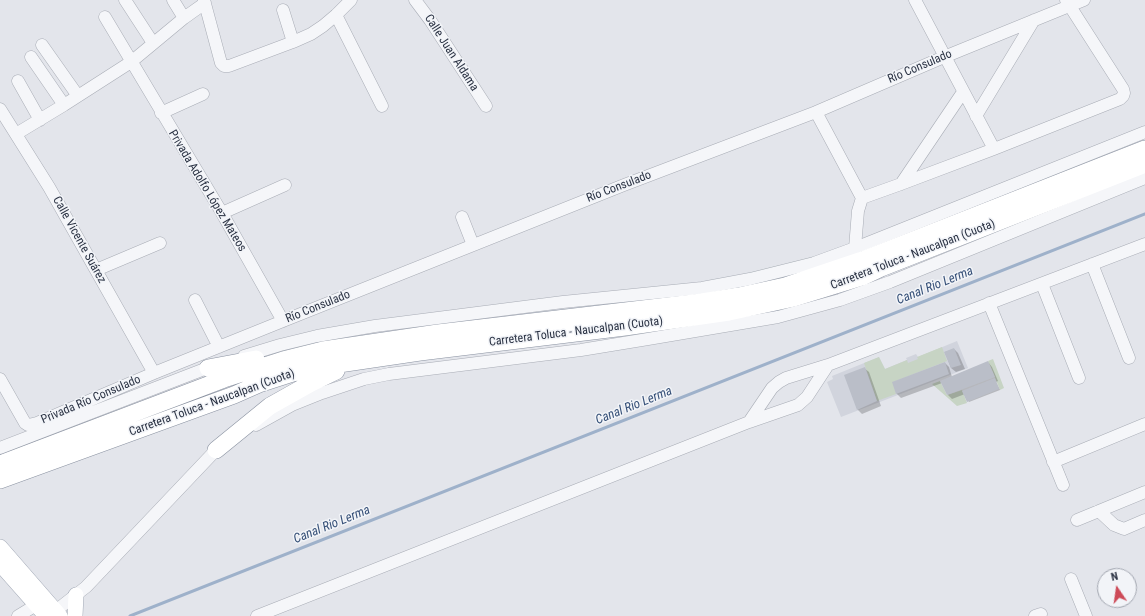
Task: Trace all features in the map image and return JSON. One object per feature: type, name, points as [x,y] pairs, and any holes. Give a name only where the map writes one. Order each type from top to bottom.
[{"type":"highway","name":"Carretera Toluca - Naucalpan (Cuota)","points":[[0,464],[256,368],[323,350],[555,319],[613,314],[702,302],[785,286],[858,262],[1145,149]]},
{"type":"highway","name":"Carretera Toluca - Naucalpan (Cuota)","points":[[0,480],[286,375],[332,365],[420,352],[717,314],[748,309],[794,298],[862,277],[1145,164]]},
{"type":"highway","points":[[208,368],[243,362],[302,347],[340,340],[374,342]]},
{"type":"highway","points":[[216,450],[270,406],[311,383],[357,362]]},
{"type":"main road","points":[[0,547],[53,615]]},
{"type":"main road","points":[[0,564],[36,605],[53,615]]},
{"type":"main road","points":[[75,616],[76,595]]},
{"type":"street","points":[[125,0],[153,43]]},
{"type":"street","points":[[173,0],[184,18]]},
{"type":"street","points":[[16,134],[131,62],[204,2],[221,63],[224,66],[229,66],[293,42],[317,30],[336,15],[351,0]]},
{"type":"street","name":"Calle Juan Aldama","points":[[415,0],[430,20],[486,106]]},
{"type":"street","points":[[915,0],[994,149]]},
{"type":"street","name":"Río Consulado","points":[[154,373],[617,188],[816,112],[1034,20],[1068,3],[1084,0]]},
{"type":"street","points":[[862,198],[994,149],[1120,99],[1124,93],[1123,89],[1068,3]]},
{"type":"street","points":[[282,10],[293,42]]},
{"type":"street","points":[[336,15],[382,106]]},
{"type":"street","name":"Privada Adolfo López Mateos","points":[[105,16],[161,113],[222,213],[282,321]]},
{"type":"street","points":[[976,116],[1034,20]]},
{"type":"street","points":[[42,45],[78,96]]},
{"type":"street","points":[[32,57],[64,105]]},
{"type":"street","points":[[18,81],[40,120]]},
{"type":"street","points":[[901,184],[963,92]]},
{"type":"street","points":[[161,113],[203,94]]},
{"type":"street","name":"Calle Vicente Suárez","points":[[0,109],[50,187],[154,373]]},
{"type":"street","points":[[816,112],[862,198],[858,211],[855,248]]},
{"type":"street","points":[[0,448],[225,361],[317,336],[564,302],[702,288],[750,279],[814,263],[1145,132]]},
{"type":"street","points":[[53,615],[86,587],[216,450],[257,424],[292,405],[364,379],[389,374],[581,350],[778,317],[840,300],[897,279],[1145,178]]},
{"type":"street","points":[[222,213],[285,185]]},
{"type":"street","points":[[462,217],[473,245]]},
{"type":"street","points":[[96,270],[160,243]]},
{"type":"street","points":[[750,422],[772,388],[778,382],[786,378],[828,365],[1092,264],[1144,246]]},
{"type":"street","points":[[1092,264],[1129,358]]},
{"type":"street","points":[[1042,284],[1079,378]]},
{"type":"street","points":[[195,300],[219,347]]},
{"type":"street","points":[[989,303],[1063,485]]},
{"type":"street","points":[[257,616],[750,422],[798,405],[807,397],[828,365]]},
{"type":"street","name":"Privada Río Consulado","points":[[0,379],[25,423],[28,425],[37,423],[154,373]]},
{"type":"street","points":[[1053,462],[1145,424]]},
{"type":"street","points":[[1077,520],[1145,492]]},
{"type":"street","points":[[1099,511],[1114,525],[1124,529],[1145,520]]},
{"type":"street","points":[[1071,579],[1086,616]]},
{"type":"street","points":[[18,616],[36,605]]},
{"type":"shaded area","points":[[957,341],[968,368],[841,417],[827,382],[833,379],[832,376],[879,357],[885,369],[907,360],[906,358],[916,354],[918,357]]},
{"type":"green space","points":[[942,347],[947,361],[893,382],[896,394],[877,401],[864,363],[879,357],[885,369],[907,360],[908,363],[918,359],[917,357]]},
{"type":"green space","points":[[993,359],[1004,388],[1000,390],[988,361]]},
{"type":"green space","points":[[940,381],[947,395],[962,390],[967,403],[957,406],[932,384]]},
{"type":"building","points":[[954,348],[961,365],[951,368],[944,352]]},
{"type":"building","points":[[988,361],[995,377],[947,395],[940,381]]},
{"type":"building","points":[[945,362],[949,374],[896,394],[892,382]]},
{"type":"building","points":[[865,367],[877,401],[857,410],[844,375]]},
{"type":"building","points":[[995,378],[999,389],[967,402],[962,391]]},
{"type":"waterway","name":"Canal Rio Lerma","points":[[130,616],[1145,214]]}]
